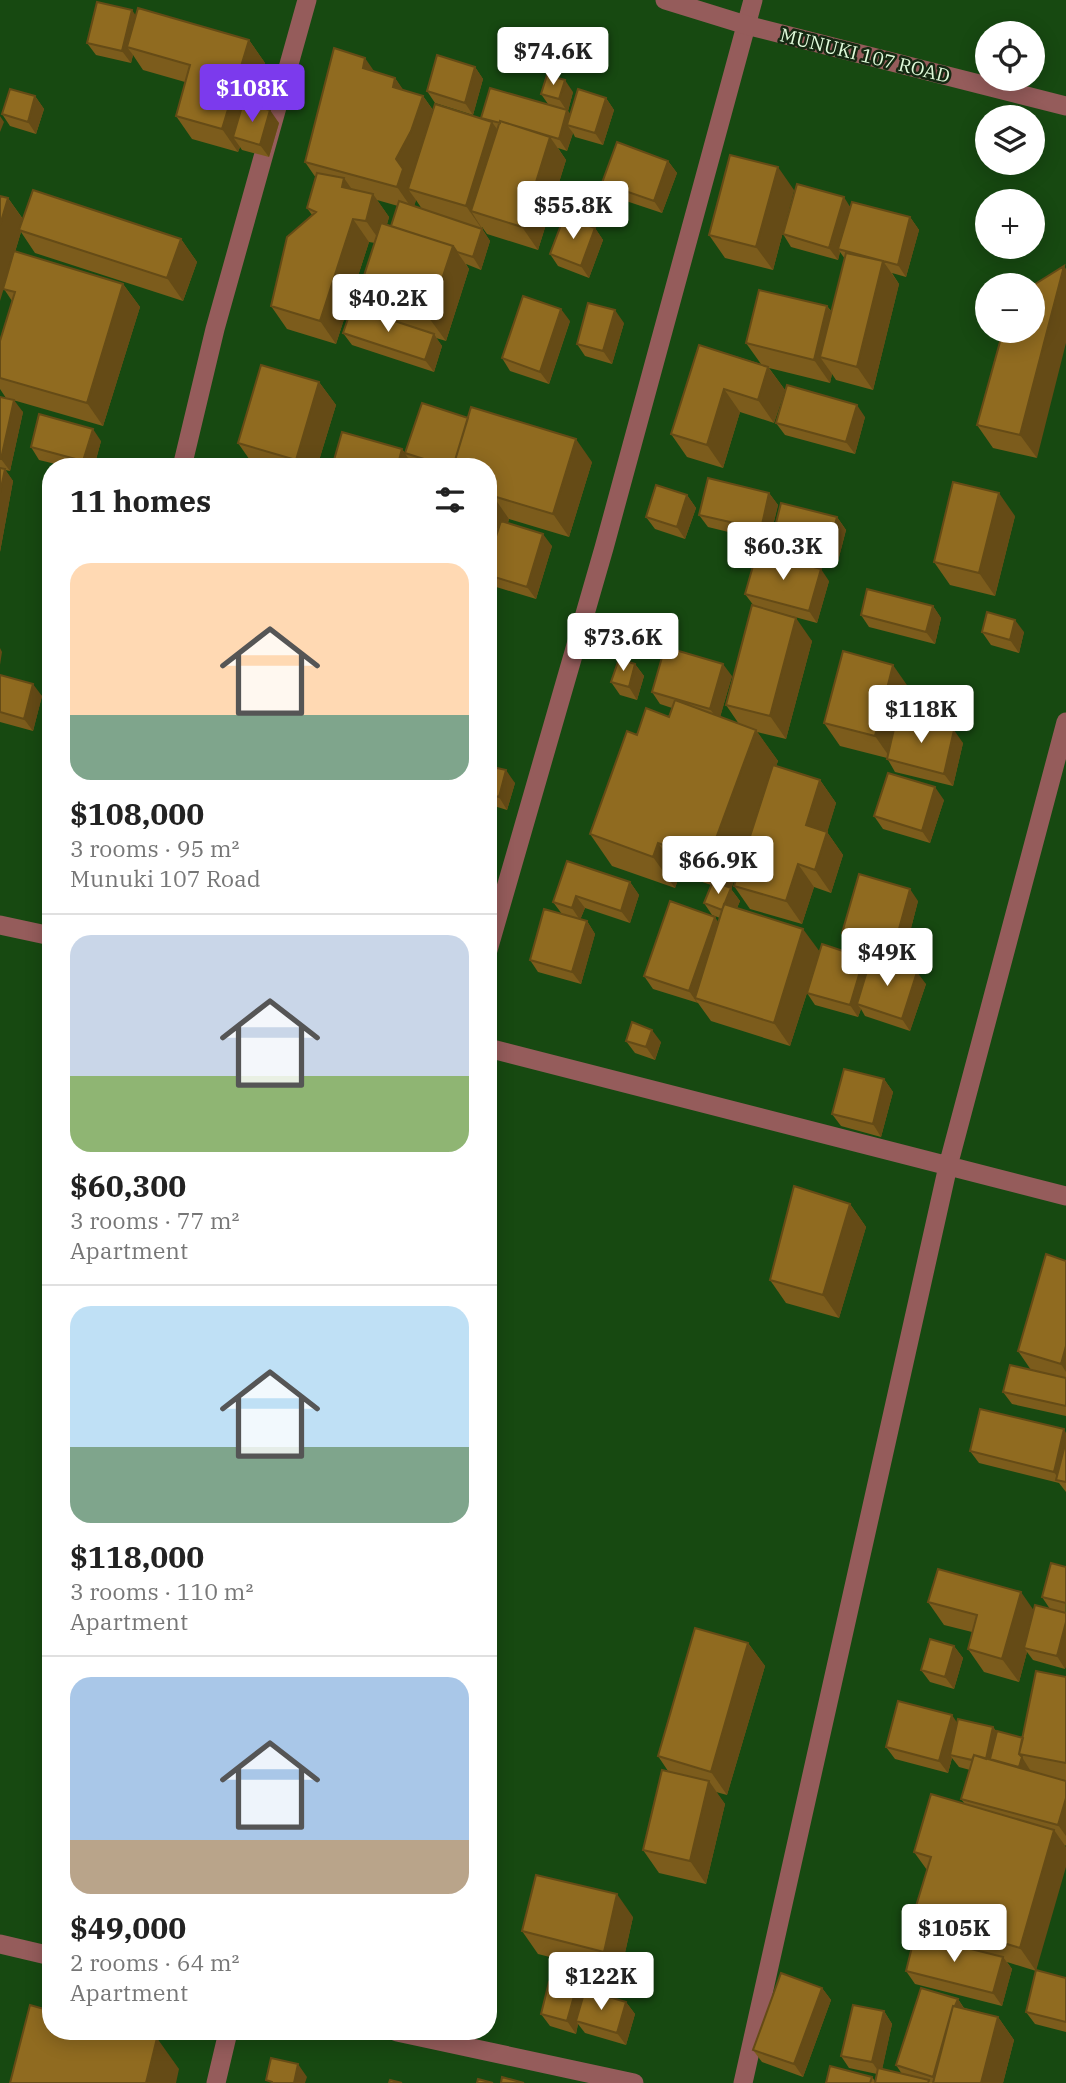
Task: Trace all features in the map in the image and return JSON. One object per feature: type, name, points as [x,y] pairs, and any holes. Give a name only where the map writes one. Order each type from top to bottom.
[{"type":"street","points":[[184,458],[215,329],[307,0]]},
{"type":"street","name":"MUNUKI 107 ROAD","points":[[665,0],[746,25],[1066,106]]},
{"type":"street","points":[[497,919],[604,548],[752,0]]},
{"type":"street","points":[[743,2083],[948,1166],[1066,722]]},
{"type":"street","points":[[0,925],[42,934]]},
{"type":"street","points":[[497,1050],[1066,1196]]},
{"type":"street","points":[[0,1944],[42,1954]]},
{"type":"street","points":[[216,2083],[226,2040]]},
{"type":"street","points":[[434,2040],[634,2083]]},
{"type":"building","points":[[97,2],[132,10],[122,51],[87,43]]},
{"type":"building","points":[[138,8],[249,40],[222,129],[176,116],[190,65],[127,47]]},
{"type":"building","points":[[334,48],[365,58],[363,68],[395,78],[393,87],[423,96],[411,131],[396,159],[403,169],[397,187],[305,162]]},
{"type":"building","points":[[437,55],[475,67],[465,103],[427,91]]},
{"type":"building","points":[[547,75],[565,80],[559,99],[541,94]]},
{"type":"building","points":[[490,88],[567,110],[559,139],[481,118]]},
{"type":"building","points":[[10,89],[35,96],[28,122],[2,114]]},
{"type":"building","points":[[578,89],[606,98],[595,133],[567,125]]},
{"type":"building","points":[[243,103],[270,110],[260,145],[233,137]]},
{"type":"building","points":[[435,104],[492,122],[466,206],[408,189]]},
{"type":"building","points":[[500,121],[550,137],[522,227],[471,211]]},
{"type":"building","points":[[617,142],[668,161],[654,201],[602,183]]},
{"type":"building","points":[[730,155],[778,167],[756,247],[709,235]]},
{"type":"building","points":[[317,173],[344,178],[342,187],[373,194],[366,221],[353,219],[320,321],[271,306],[287,237],[316,212],[307,208]]},
{"type":"building","points":[[797,184],[844,197],[829,248],[783,234]]},
{"type":"building","points":[[33,190],[181,239],[167,278],[19,230]]},
{"type":"building","points":[[0,196],[8,198],[0,225]]},
{"type":"building","points":[[399,201],[482,229],[473,257],[457,252],[453,246],[391,226]]},
{"type":"building","points":[[852,202],[910,217],[898,265],[838,249]]},
{"type":"building","points":[[564,217],[595,228],[581,266],[550,254]]},
{"type":"building","points":[[381,223],[453,246],[429,318],[358,294]]},
{"type":"building","points":[[14,251],[123,284],[87,403],[0,378],[0,341],[15,292],[3,289]]},
{"type":"building","points":[[846,253],[883,261],[857,367],[820,357]]},
{"type":"building","points":[[1064,266],[1045,339],[1045,278]]},
{"type":"building","points":[[759,290],[827,306],[814,360],[746,343]]},
{"type":"building","points":[[523,296],[561,309],[540,372],[502,358]]},
{"type":"building","points":[[588,303],[615,310],[603,351],[577,344]]},
{"type":"building","points":[[352,307],[434,334],[425,360],[343,333]]},
{"type":"building","points":[[1000,343],[1044,343],[1020,435],[977,425]]},
{"type":"building","points":[[699,345],[768,367],[758,400],[724,389],[707,445],[671,434]]},
{"type":"building","points":[[261,365],[319,382],[297,458],[238,443]]},
{"type":"building","points":[[787,385],[857,405],[846,442],[776,423]]},
{"type":"building","points":[[0,397],[14,400],[1,459],[0,459]]},
{"type":"building","points":[[422,403],[468,418],[456,458],[421,458],[405,453]]},
{"type":"building","points":[[471,407],[576,439],[553,514],[497,497],[497,458],[456,458]]},
{"type":"building","points":[[39,414],[93,429],[84,458],[72,458],[31,447]]},
{"type":"building","points":[[342,432],[402,449],[400,458],[335,458]]},
{"type":"building","points":[[0,468],[5,469],[0,493]]},
{"type":"building","points":[[708,478],[769,493],[761,529],[699,515]]},
{"type":"building","points":[[953,482],[999,493],[979,573],[934,562]]},
{"type":"building","points":[[656,485],[687,495],[677,527],[646,517]]},
{"type":"building","points":[[781,503],[837,517],[829,549],[773,535]]},
{"type":"building","points":[[501,521],[543,534],[527,587],[497,578],[497,533]]},
{"type":"building","points":[[757,552],[821,569],[809,611],[745,594]]},
{"type":"building","points":[[867,589],[933,606],[926,632],[861,615]]},
{"type":"building","points":[[752,605],[796,618],[770,716],[726,705]]},
{"type":"building","points":[[987,612],[1015,620],[1010,640],[982,632]]},
{"type":"building","points":[[665,647],[723,664],[710,709],[652,692]]},
{"type":"building","points":[[843,651],[893,665],[875,736],[824,723]]},
{"type":"building","points":[[619,659],[635,664],[629,687],[611,682]]},
{"type":"building","points":[[0,675],[33,684],[24,719],[0,712]]},
{"type":"building","points":[[675,700],[756,730],[708,860],[658,843],[653,857],[590,834],[627,731],[637,735],[646,708],[669,717]]},
{"type":"building","points":[[897,716],[954,730],[944,774],[887,759]]},
{"type":"building","points":[[773,765],[820,780],[806,825],[827,832],[815,870],[798,864],[786,901],[734,886]]},
{"type":"building","points":[[497,768],[506,770],[497,796]]},
{"type":"building","points":[[888,773],[935,787],[922,831],[874,816]]},
{"type":"building","points":[[567,861],[630,882],[621,911],[576,896],[572,908],[553,902]]},
{"type":"building","points":[[859,874],[910,889],[894,947],[842,933]]},
{"type":"building","points":[[713,881],[731,888],[722,910],[704,903]]},
{"type":"building","points":[[670,901],[715,917],[689,991],[644,976]]},
{"type":"building","points":[[724,904],[803,929],[774,1023],[695,998]]},
{"type":"building","points":[[544,909],[587,921],[572,972],[530,960]]},
{"type":"building","points":[[822,944],[864,958],[850,1005],[807,993]]},
{"type":"building","points":[[871,958],[917,972],[902,1019],[857,1004]]},
{"type":"building","points":[[632,1022],[652,1030],[646,1047],[626,1041]]},
{"type":"building","points":[[844,1069],[884,1079],[873,1124],[832,1114]]},
{"type":"building","points":[[794,1186],[850,1204],[823,1295],[770,1280]]},
{"type":"building","points":[[1046,1254],[1066,1261],[1066,1346],[1061,1364],[1018,1351]]},
{"type":"building","points":[[1010,1365],[1066,1378],[1066,1406],[1003,1392]]},
{"type":"building","points":[[980,1409],[1064,1429],[1054,1472],[970,1451]]},
{"type":"building","points":[[1066,1441],[1066,1482],[1056,1480]]},
{"type":"building","points":[[1051,1563],[1066,1567],[1066,1603],[1042,1597]]},
{"type":"building","points":[[938,1569],[1021,1592],[1002,1659],[968,1649],[977,1615],[928,1602]]},
{"type":"building","points":[[1035,1605],[1066,1613],[1057,1656],[1024,1648]]},
{"type":"building","points":[[695,1628],[748,1643],[711,1772],[658,1756]]},
{"type":"building","points":[[930,1639],[954,1646],[945,1677],[921,1670]]},
{"type":"building","points":[[1036,1671],[1066,1677],[1066,1763],[1019,1754]]},
{"type":"building","points":[[898,1701],[952,1715],[939,1761],[886,1747]]},
{"type":"building","points":[[958,1719],[993,1727],[986,1759],[974,1755],[972,1760],[950,1755]]},
{"type":"building","points":[[997,1731],[1023,1738],[1019,1767],[990,1759]]},
{"type":"building","points":[[974,1755],[1066,1781],[1066,1798],[1058,1825],[961,1799]]},
{"type":"building","points":[[662,1770],[709,1781],[690,1861],[643,1850]]},
{"type":"building","points":[[931,1794],[1054,1830],[1020,1948],[913,1916],[931,1857],[914,1852]]},
{"type":"building","points":[[536,1875],[617,1894],[604,1952],[522,1931]]},
{"type":"building","points":[[915,1935],[1003,1957],[993,1993],[906,1971]]},
{"type":"building","points":[[1036,1970],[1066,1978],[1066,2022],[1026,2012]]},
{"type":"building","points":[[781,1973],[822,1988],[794,2064],[753,2050]]},
{"type":"building","points":[[549,1982],[576,1989],[567,2021],[541,2014]]},
{"type":"building","points":[[921,1988],[958,1999],[953,2006],[933,2077],[896,2065]]},
{"type":"building","points":[[585,1990],[626,2002],[617,2033],[576,2021]]},
{"type":"building","points":[[30,2005],[42,2008],[42,2040],[157,2040],[146,2083],[10,2083]]},
{"type":"building","points":[[853,2005],[884,2011],[872,2062],[841,2056]]},
{"type":"building","points":[[953,2006],[998,2017],[981,2083],[933,2083]]},
{"type":"building","points":[[271,2058],[298,2064],[294,2083],[272,2083],[266,2080]]},
{"type":"building","points":[[830,2066],[872,2077],[870,2083],[826,2083]]},
{"type":"building","points":[[878,2068],[929,2080],[928,2083],[875,2083]]},
{"type":"building","points":[[502,2077],[524,2083],[501,2083]]},
{"type":"building","points":[[478,2079],[493,2083],[477,2083]]}]
